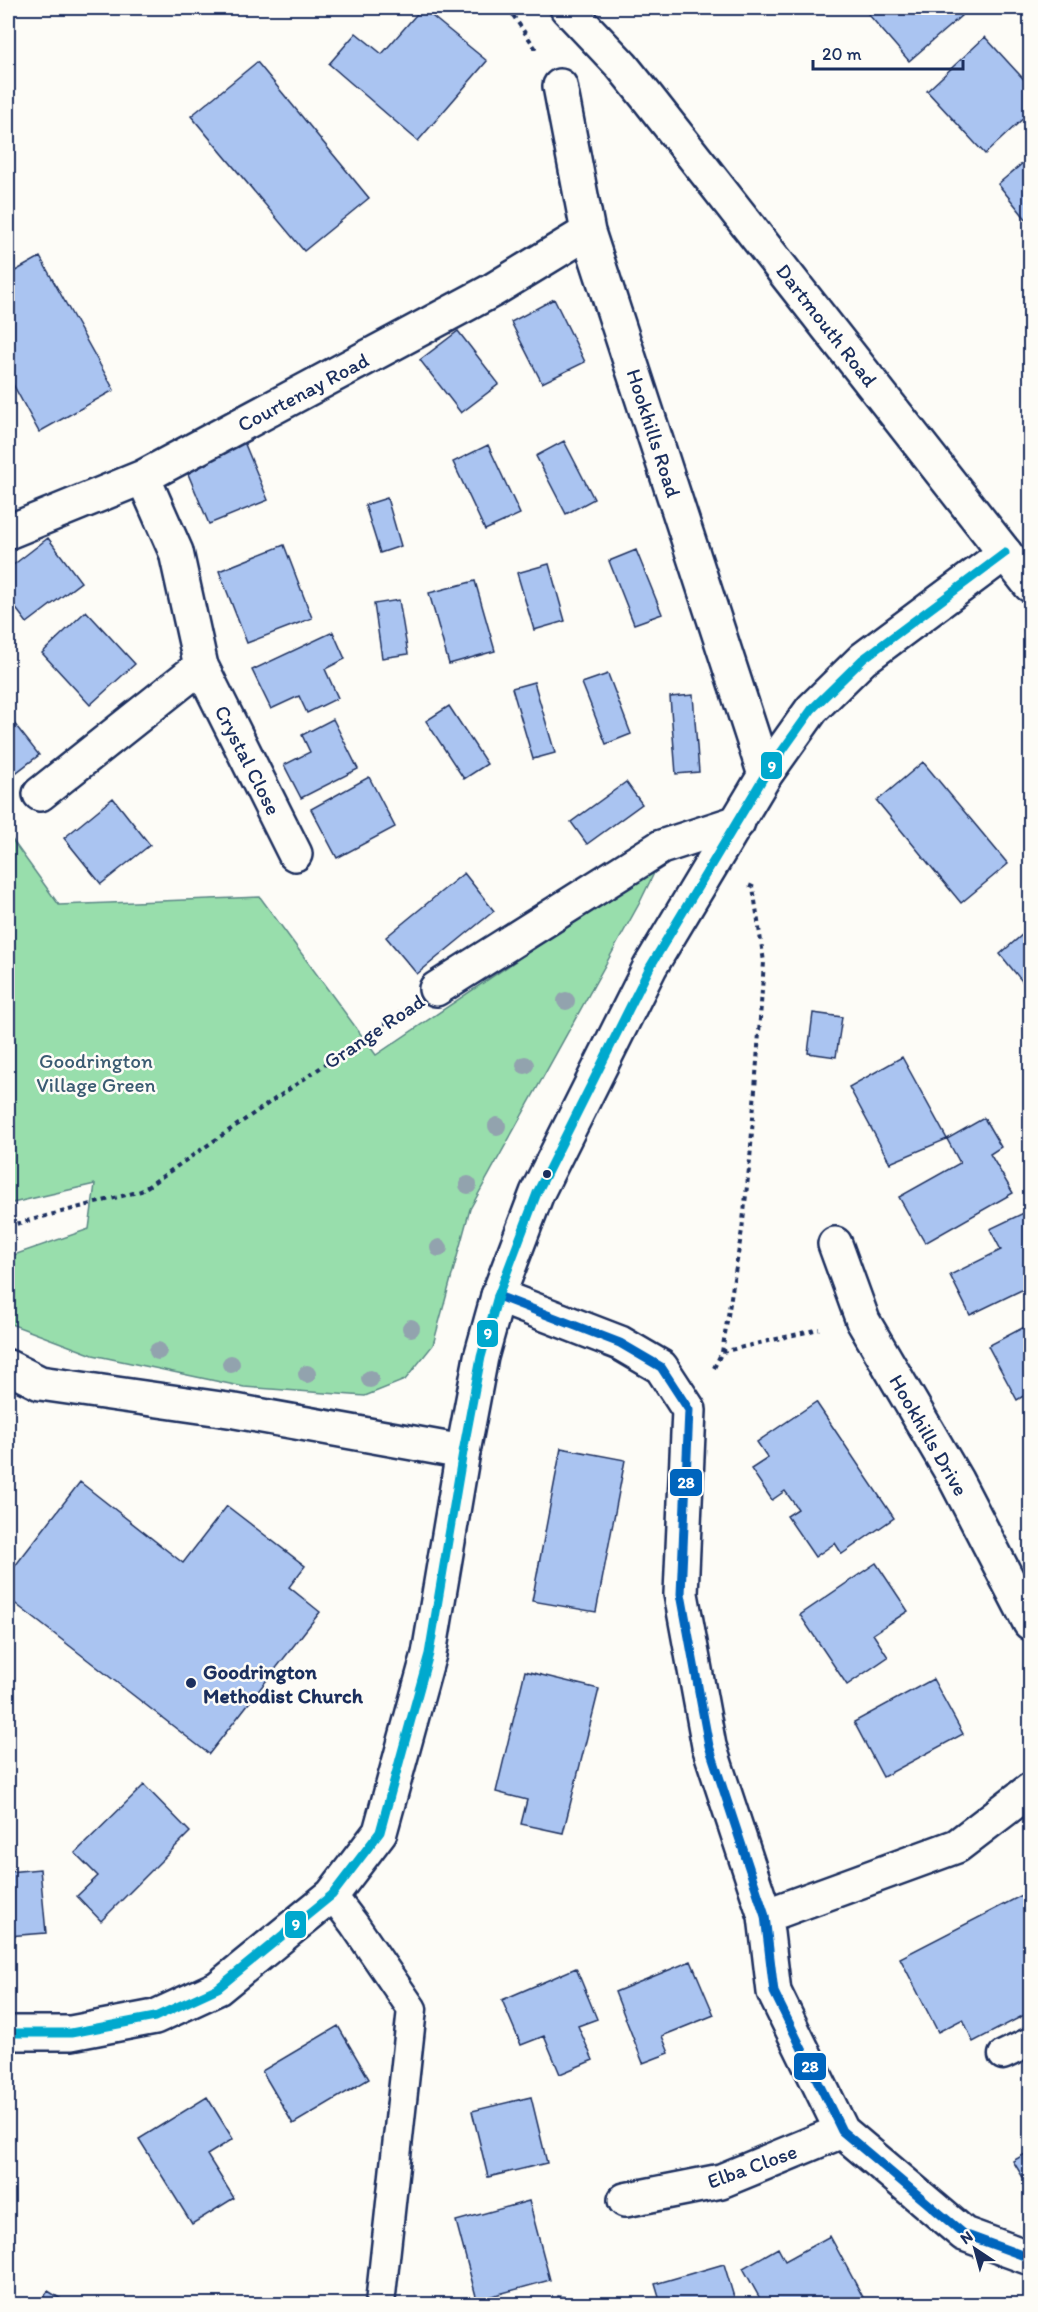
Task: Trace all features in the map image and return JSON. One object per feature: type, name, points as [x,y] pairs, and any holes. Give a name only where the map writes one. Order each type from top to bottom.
[{"type":"street","name":"Dartmouth Road","points":[[567,8],[622,66],[1030,585]]},
{"type":"street","name":"Dartmouth Road","points":[[590,8],[622,66]]},
{"type":"street","name":"Hookhills Road","points":[[560,86],[588,232],[765,775]]},
{"type":"street","name":"Courtenay Road","points":[[8,532],[143,477],[493,290],[588,232]]},
{"type":"street","name":"Crystal Close","points":[[143,477],[176,552],[201,666],[295,854]]},
{"type":"street","points":[[8,2033],[71,2033],[155,2017],[218,1988],[332,1895],[380,1832],[429,1654],[481,1357],[498,1296],[537,1193],[650,967],[765,775],[812,709],[863,659],[1005,553]]},
{"type":"street","points":[[40,794],[201,666]]},
{"type":"street","name":"Grange Road","points":[[436,990],[661,847],[738,822]]},
{"type":"street","name":"Hookhills Drive","points":[[835,1244],[863,1321],[956,1480],[1030,1623]]},
{"type":"street","points":[[498,1296],[620,1343],[661,1367],[689,1410],[681,1594],[709,1746],[765,1916],[774,1992],[842,2131],[964,2234],[1030,2258]]},
{"type":"street","points":[[8,1367],[40,1383],[235,1411],[463,1452]]},
{"type":"street","points":[[765,1916],[957,1846],[1030,1791]]},
{"type":"street","name":"Elba Close","points":[[625,2200],[721,2181],[842,2131]]},
{"type":"lane","points":[[332,1895],[412,2009],[380,2304]]},
{"type":"lane","points":[[1003,2055],[1030,2042]]},
{"type":"path","points":[[508,8],[560,86]]},
{"type":"path","points":[[689,1410],[722,1352],[749,1172],[764,962],[753,887],[713,865]]},
{"type":"path","name":"Grange Road","points":[[8,1226],[141,1191],[364,1036],[436,990]]},
{"type":"path","points":[[722,1352],[796,1333],[863,1321]]},
{"type":"green space","name":"Goodrington Village Green","points":[[8,834],[59,905],[260,897],[376,1055],[658,865],[639,904],[470,1209],[433,1345],[405,1380],[365,1396],[244,1387],[93,1355],[8,1323],[8,1257],[89,1229],[95,1184],[8,1204]]},
{"type":"building","points":[[422,8],[487,61],[418,141],[329,64],[356,33],[382,54]]},
{"type":"building","points":[[863,8],[968,8],[969,9],[909,61]]},
{"type":"building","points":[[985,37],[1030,86],[1030,112],[985,154],[927,91]]},
{"type":"building","points":[[257,62],[369,198],[304,251],[191,116]]},
{"type":"building","points":[[1030,157],[1030,224],[998,184]]},
{"type":"building","points":[[40,257],[114,390],[39,432],[8,375],[8,275]]},
{"type":"building","points":[[554,299],[585,362],[542,383],[511,322]]},
{"type":"building","points":[[458,331],[499,384],[461,413],[420,360]]},
{"type":"building","points":[[242,437],[268,500],[209,524],[183,462]]},
{"type":"building","points":[[564,441],[594,499],[566,514],[536,456]]},
{"type":"building","points":[[488,445],[520,514],[485,530],[453,462]]},
{"type":"building","points":[[387,498],[401,546],[380,553],[365,505]]},
{"type":"building","points":[[48,538],[81,582],[27,623],[8,598],[8,569]]},
{"type":"building","points":[[284,545],[312,618],[247,643],[219,571]]},
{"type":"building","points":[[636,550],[662,614],[634,624],[609,561]]},
{"type":"building","points":[[549,564],[565,621],[534,630],[517,573]]},
{"type":"building","points":[[475,581],[495,651],[449,664],[429,593]]},
{"type":"building","points":[[399,600],[408,654],[382,658],[374,604]]},
{"type":"building","points":[[86,611],[135,664],[90,705],[42,653]]},
{"type":"building","points":[[333,632],[345,659],[325,669],[338,698],[307,713],[299,696],[271,709],[252,670]]},
{"type":"building","points":[[608,674],[631,734],[606,744],[582,683]]},
{"type":"building","points":[[534,682],[555,753],[533,759],[512,688]]},
{"type":"building","points":[[693,695],[699,772],[676,774],[670,697]]},
{"type":"building","points":[[449,706],[487,764],[464,779],[426,721]]},
{"type":"building","points":[[333,719],[358,769],[301,798],[284,765],[310,752],[302,735]]},
{"type":"building","points":[[13,722],[39,755],[9,778],[8,727]]},
{"type":"building","points":[[923,762],[1008,864],[961,903],[877,801]]},
{"type":"building","points":[[369,777],[395,827],[337,858],[311,809]]},
{"type":"building","points":[[626,782],[642,804],[587,844],[571,822]]},
{"type":"building","points":[[113,798],[150,845],[101,884],[64,838]]},
{"type":"building","points":[[464,873],[494,911],[417,974],[386,937]]},
{"type":"building","points":[[1030,928],[1030,991],[1000,954]]},
{"type":"building","points":[[813,1013],[842,1017],[836,1057],[808,1053]]},
{"type":"building","points":[[902,1057],[947,1139],[890,1163],[849,1087]]},
{"type":"building","points":[[984,1118],[1001,1147],[990,1154],[1013,1193],[925,1243],[899,1197],[960,1163],[947,1139]]},
{"type":"building","points":[[1030,1210],[1030,1286],[970,1315],[950,1275],[1001,1250],[990,1229]]},
{"type":"building","points":[[1030,1324],[1030,1392],[1017,1400],[988,1346]]},
{"type":"building","points":[[816,1402],[894,1518],[842,1554],[835,1543],[815,1557],[787,1516],[798,1509],[785,1491],[772,1500],[751,1469],[768,1458],[757,1442]]},
{"type":"building","points":[[561,1448],[625,1460],[596,1612],[532,1601]]},
{"type":"building","name":"Goodrington Methodist Church","points":[[80,1482],[183,1563],[227,1506],[305,1566],[289,1587],[320,1612],[209,1754],[8,1598],[8,1575]]},
{"type":"building","points":[[876,1563],[908,1611],[873,1634],[888,1657],[847,1685],[800,1615]]},
{"type":"building","points":[[525,1671],[599,1689],[563,1833],[521,1824],[527,1800],[496,1792]]},
{"type":"building","points":[[933,1679],[963,1734],[883,1777],[854,1722]]},
{"type":"building","points":[[144,1785],[190,1832],[101,1921],[77,1896],[98,1876],[75,1853]]},
{"type":"building","points":[[40,1869],[46,1933],[8,1936],[8,1872]]},
{"type":"building","points":[[1030,1891],[1030,2012],[973,2042],[963,2019],[938,2032],[900,1958]]},
{"type":"building","points":[[691,1961],[714,2015],[662,2036],[669,2053],[643,2063],[615,1992]]},
{"type":"building","points":[[576,1968],[597,2019],[578,2026],[593,2060],[560,2074],[544,2036],[521,2045],[502,2000]]},
{"type":"building","points":[[338,2026],[369,2079],[293,2124],[262,2071]]},
{"type":"building","points":[[207,2097],[233,2139],[207,2155],[234,2198],[192,2224],[139,2139]]},
{"type":"building","points":[[531,2097],[547,2163],[488,2177],[472,2111]]},
{"type":"building","points":[[1030,2151],[1030,2189],[1013,2161]]},
{"type":"building","points":[[529,2201],[550,2280],[477,2300],[456,2221]]},
{"type":"building","points":[[830,2236],[865,2301],[858,2304],[763,2304],[743,2268],[778,2248],[785,2261]]},
{"type":"building","points":[[724,2264],[736,2304],[661,2304],[655,2284]]},
{"type":"building","points":[[48,2291],[69,2304],[39,2304]]},
{"type":"building","points":[[558,2296],[618,2304],[557,2304]]},
{"type":"transit line","name":"9","points":[[8,2033],[71,2033],[155,2017],[218,1988],[332,1895],[380,1832],[429,1654],[481,1357],[498,1296],[537,1193],[650,967],[765,775],[812,709],[863,659],[1005,553]]},
{"type":"transit line","name":"28","points":[[498,1296],[620,1343],[661,1367],[689,1410],[681,1594],[709,1746],[765,1916],[774,1992],[842,2131],[964,2234],[1030,2258]]},
{"type":"place","name":"Goodrington Methodist Church","points":[[191,1683]]}]
